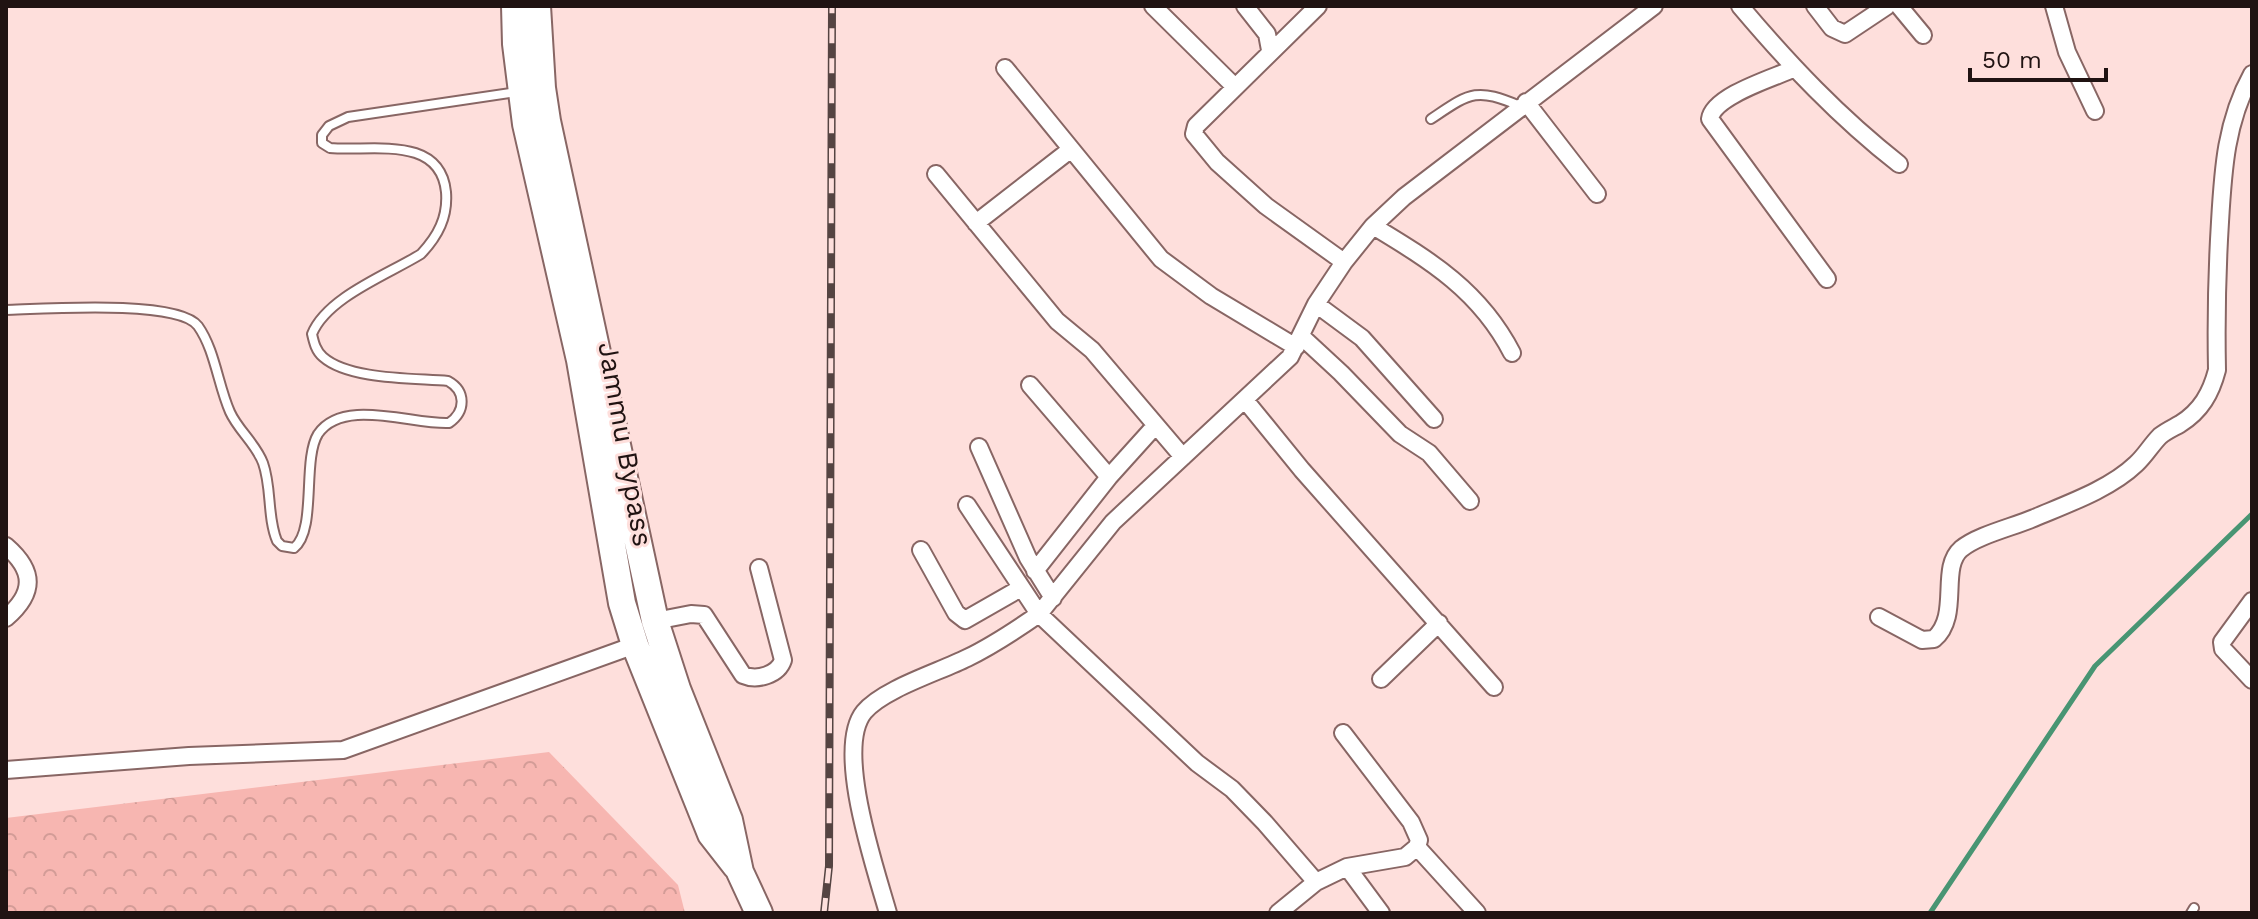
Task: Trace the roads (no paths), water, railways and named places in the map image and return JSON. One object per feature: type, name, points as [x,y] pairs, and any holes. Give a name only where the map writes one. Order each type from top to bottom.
[{"type":"highway","name":"Jammu Bypass","points":[[515,6],[532,90],[547,121],[655,621],[677,689],[729,820],[740,872]]},
{"type":"highway","name":"Jammu Bypass","points":[[537,6],[532,90],[526,124],[580,360],[622,603],[635,645],[711,834],[740,872],[759,913]]},
{"type":"street","points":[[1153,6],[1235,87]]},
{"type":"street","points":[[1245,6],[1267,34],[1270,50]]},
{"type":"street","points":[[1318,6],[1196,126],[1194,134],[1266,206],[1339,258]]},
{"type":"street","points":[[1043,583],[1113,522],[1178,452],[1245,400],[1281,367],[1291,340],[1316,304],[1339,258],[1404,197],[1654,6]]},
{"type":"street","points":[[1740,6],[1793,69],[1855,130],[1899,164]]},
{"type":"street","points":[[1815,6],[1832,28],[1845,34],[1887,6]]},
{"type":"street","points":[[1899,6],[1923,35]]},
{"type":"street","points":[[2054,6],[2067,52],[2095,111]]},
{"type":"street","points":[[1005,68],[1161,259],[1248,320],[1291,340],[1341,373],[1400,434],[1429,453],[1470,501]]},
{"type":"street","points":[[1793,69],[1724,100],[1714,107],[1710,119],[1827,279]]},
{"type":"street","points":[[1879,617],[1922,640],[1934,639],[1942,632],[1948,618],[1953,567],[1958,552],[1971,543],[2034,518],[2123,475],[2138,463],[2158,437],[2200,409],[2217,370],[2216,280],[2227,136],[2236,104],[2252,74]]},
{"type":"street","points":[[1523,104],[1597,194]]},
{"type":"street","points":[[976,223],[1070,150]]},
{"type":"street","points":[[936,174],[1057,321],[1092,350],[1178,452]]},
{"type":"street","points":[[1373,226],[1437,266],[1476,300],[1491,317],[1512,353]]},
{"type":"street","points":[[1316,304],[1362,338],[1434,419]]},
{"type":"street","points":[[1030,385],[1109,477]]},
{"type":"street","points":[[1245,400],[1294,461],[1494,687]]},
{"type":"street","points":[[888,913],[856,792],[855,742],[862,714],[882,697],[969,657],[1029,600],[1043,583],[1109,477],[1158,430]]},
{"type":"street","points":[[979,447],[1043,583]]},
{"type":"street","points":[[967,505],[1029,600],[1197,763],[1232,789],[1316,882]]},
{"type":"street","points":[[6,546],[24,566],[28,577],[27,592],[19,606],[6,618]]},
{"type":"street","points":[[921,550],[956,613],[965,620],[1029,600]]},
{"type":"street","points":[[655,621],[691,614],[704,615],[743,675],[750,678],[773,673],[781,667],[783,660],[759,568]]},
{"type":"street","points":[[2252,601],[2222,642],[2223,649],[2252,680]]},
{"type":"street","points":[[1381,679],[1439,623]]},
{"type":"street","points":[[6,770],[189,756],[343,750],[635,645]]},
{"type":"street","points":[[1278,913],[1316,882],[1347,867],[1405,857],[1417,847],[1419,840],[1411,822],[1343,733]]},
{"type":"street","points":[[1417,847],[1477,913]]},
{"type":"street","points":[[1347,867],[1381,913]]},
{"type":"lane","points":[[6,310],[154,310],[191,319],[205,338],[231,414],[262,459],[270,487],[277,541],[282,546],[294,548],[304,535],[313,443],[330,422],[352,415],[375,415],[449,423],[462,406],[457,386],[448,381],[371,374],[344,368],[321,355],[315,346],[312,334],[324,314],[337,303],[421,254],[432,243],[443,223],[447,207],[439,170],[429,159],[400,148],[330,148],[322,143],[322,135],[329,126],[348,117],[532,90]]},
{"type":"lane","points":[[1431,119],[1454,103],[1476,94],[1523,104]]},
{"type":"waterway","points":[[1930,913],[2095,666],[2252,514]]},
{"type":"railway","points":[[824,913],[829,866],[832,6]]}]
